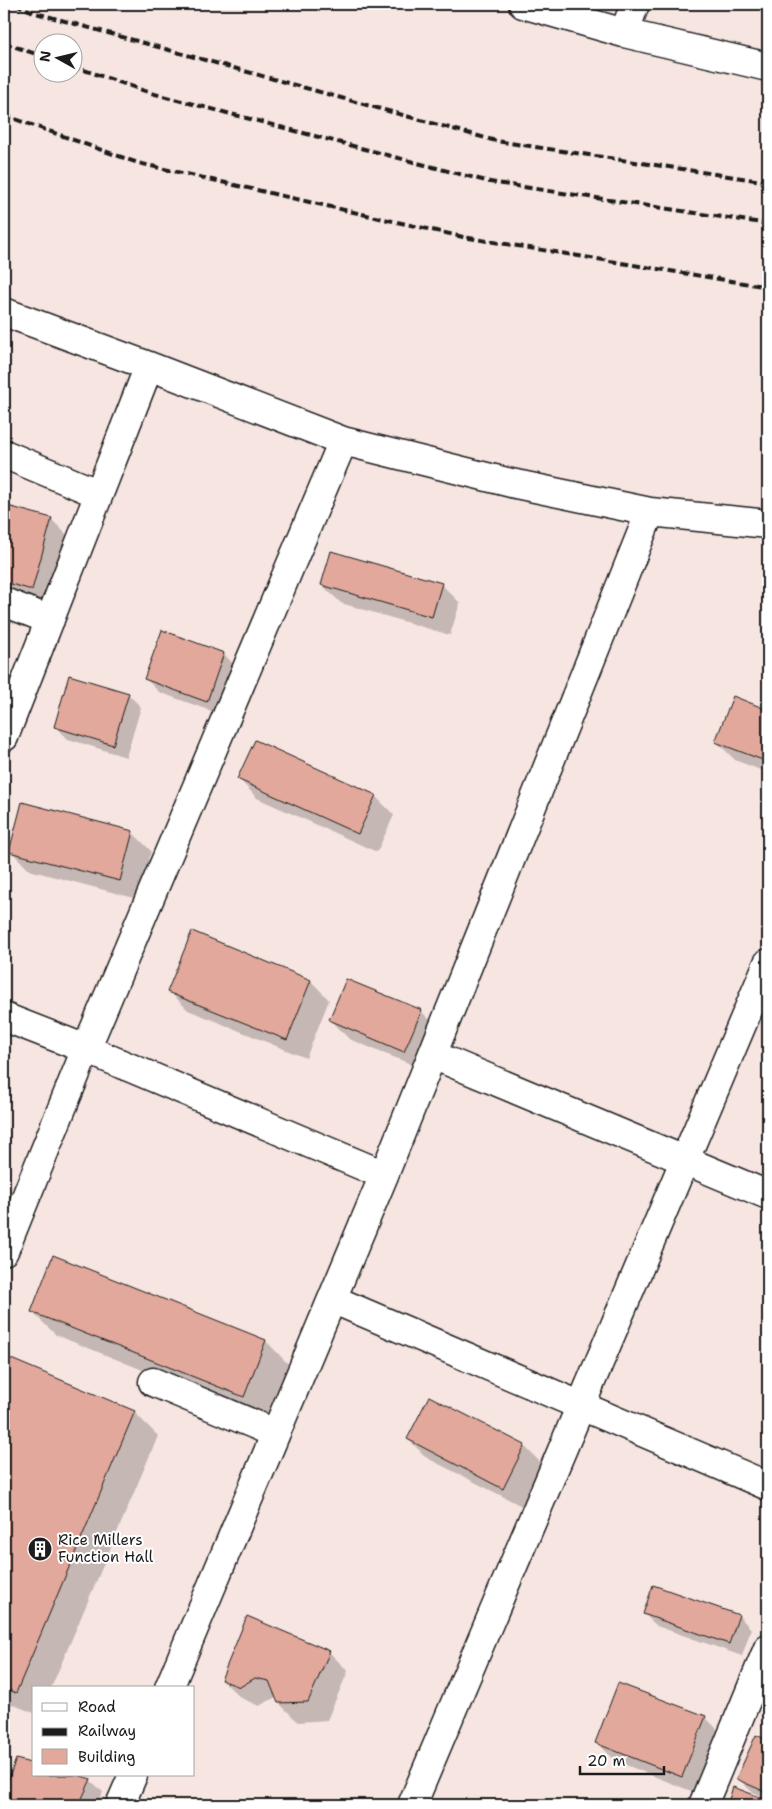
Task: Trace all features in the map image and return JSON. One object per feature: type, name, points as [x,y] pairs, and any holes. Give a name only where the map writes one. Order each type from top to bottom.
[{"type":"street","points":[[523,4],[624,33],[768,67]]},
{"type":"street","points":[[624,33],[635,4]]},
{"type":"street","points":[[4,312],[343,441],[511,483],[650,512],[768,524]]},
{"type":"street","points":[[6,727],[50,620],[149,366]]},
{"type":"street","points":[[4,1251],[86,1049],[343,441]]},
{"type":"street","points":[[4,454],[99,494]]},
{"type":"street","points":[[170,1686],[384,1175],[650,512]]},
{"type":"street","points":[[4,602],[50,620]]},
{"type":"street","points":[[412,1805],[768,963]]},
{"type":"street","points":[[4,1017],[86,1049],[384,1175]]},
{"type":"street","points":[[433,1055],[768,1195]]},
{"type":"street","points":[[332,1299],[768,1486]]},
{"type":"street","points":[[152,1382],[276,1433]]},
{"type":"street","points":[[703,1805],[768,1648]]},
{"type":"street","points":[[120,1805],[133,1776]]},
{"type":"building","points":[[4,505],[52,518],[32,590],[4,582]]},
{"type":"building","points":[[331,551],[442,583],[432,617],[321,585]]},
{"type":"building","points":[[162,630],[224,653],[207,702],[144,679]]},
{"type":"building","points":[[69,675],[129,693],[113,745],[54,727]]},
{"type":"building","points":[[733,696],[768,710],[768,762],[715,742]]},
{"type":"building","points":[[255,740],[376,795],[358,834],[237,779]]},
{"type":"building","points":[[22,802],[133,831],[120,881],[9,852]]},
{"type":"building","points":[[192,931],[311,980],[287,1040],[167,992]]},
{"type":"building","points":[[346,979],[422,1010],[404,1052],[329,1020]]},
{"type":"building","points":[[53,1255],[266,1340],[244,1397],[31,1312]]},
{"type":"building","name":"Rice Millers Function Hall","points":[[4,1356],[135,1411],[16,1693],[4,1688]]},
{"type":"building","points":[[429,1396],[525,1445],[503,1489],[407,1439]]},
{"type":"building","points":[[653,1585],[739,1615],[729,1644],[643,1614]]},
{"type":"building","points":[[247,1616],[330,1651],[308,1702],[278,1703],[269,1681],[255,1678],[240,1687],[221,1680]]},
{"type":"building","points":[[618,1683],[706,1716],[682,1777],[595,1743]]},
{"type":"building","points":[[756,1735],[768,1740],[768,1793],[736,1779]]},
{"type":"building","points":[[16,1759],[32,1763],[32,1776],[81,1776],[91,1779],[79,1805],[25,1805],[4,1797],[4,1791]]},
{"type":"building","points":[[733,1787],[768,1800],[768,1805],[727,1805]]},
{"type":"railway","points":[[15,4],[36,13],[496,141],[768,182]]},
{"type":"railway","points":[[4,43],[32,53]]},
{"type":"railway","points":[[82,69],[151,93],[490,182],[768,224]]},
{"type":"railway","points":[[4,115],[138,163],[463,237],[768,287]]},
{"type":"place","name":"Rice Millers Function Hall","points":[[40,1549]]}]
